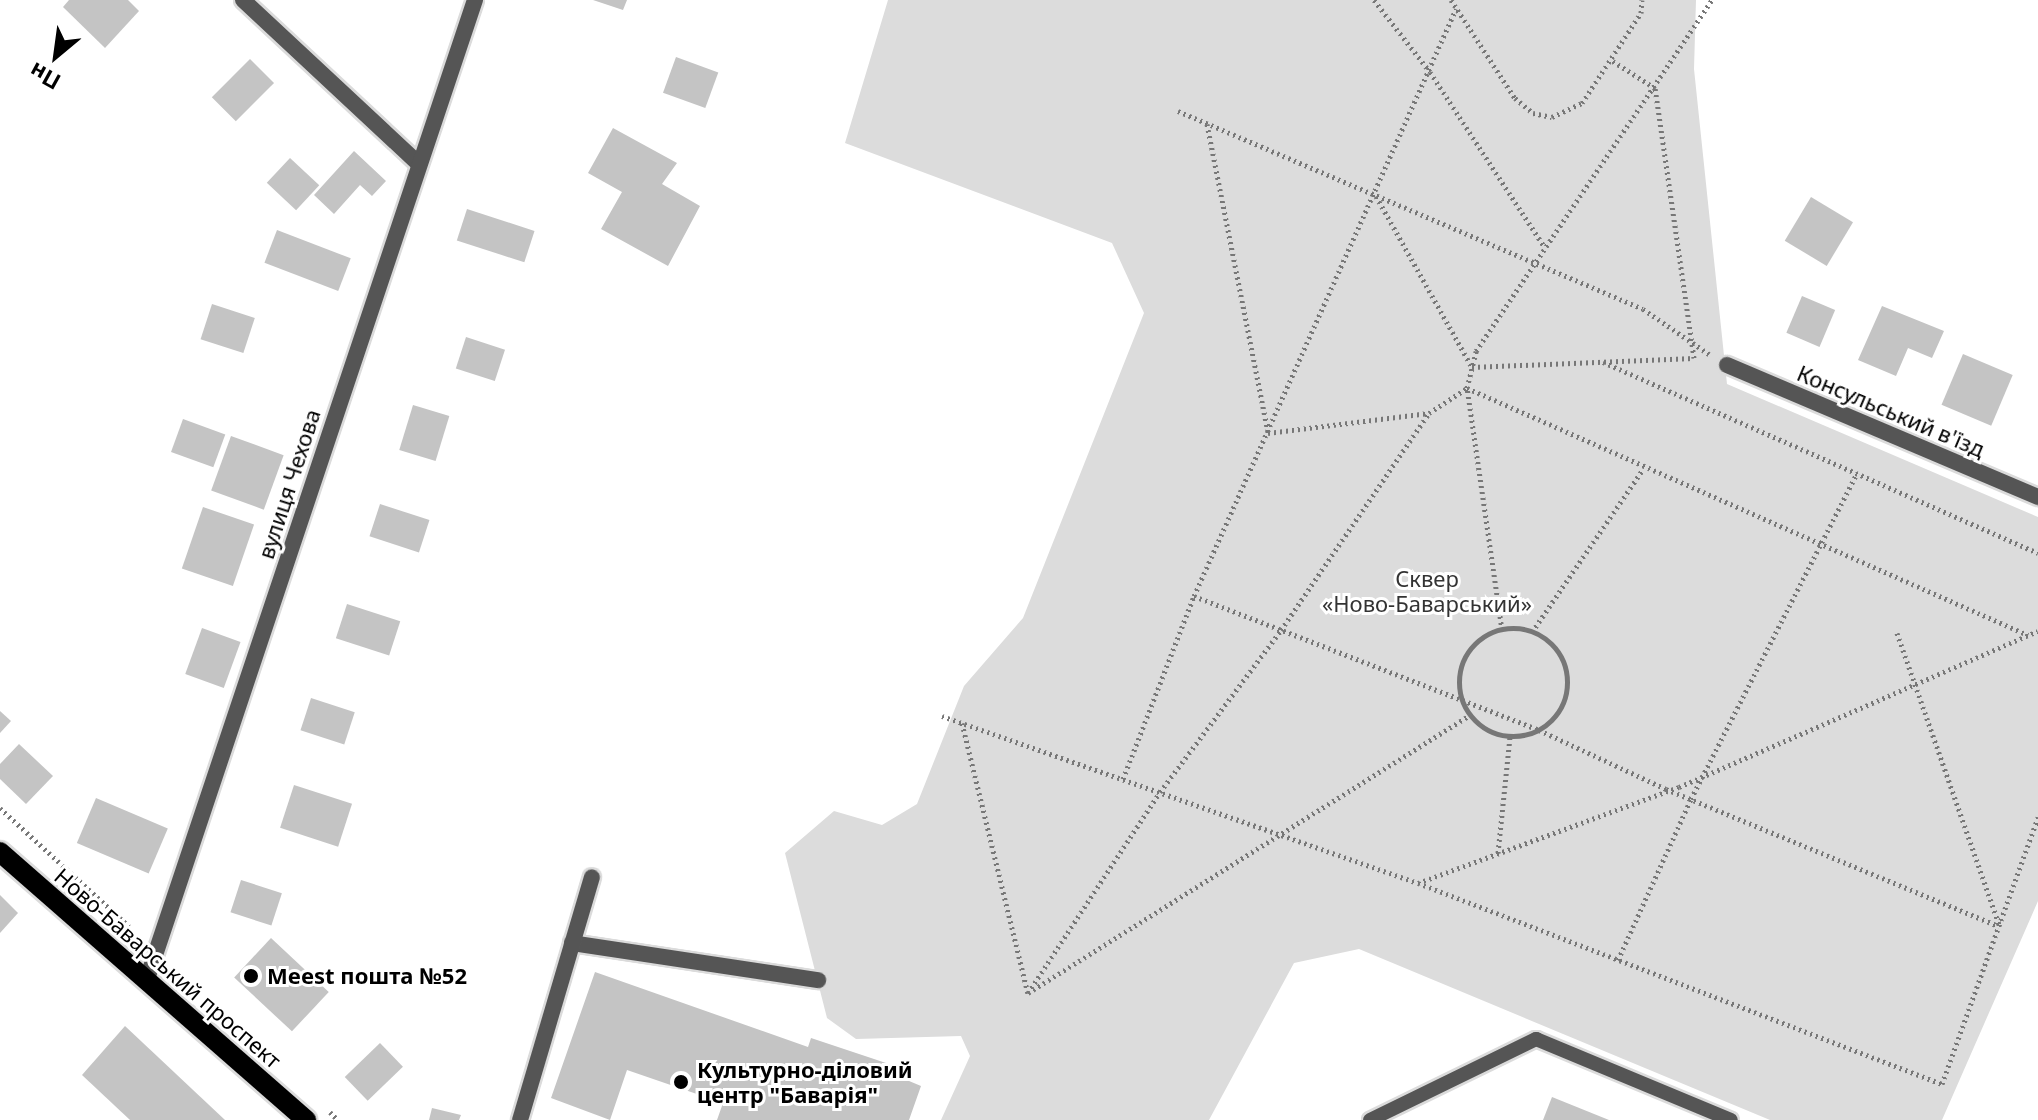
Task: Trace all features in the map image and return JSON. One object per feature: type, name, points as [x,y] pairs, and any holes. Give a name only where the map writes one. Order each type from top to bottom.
[{"type":"main road","name":"Ново-Баварський проспект","points":[[0,852],[306,1120]]},
{"type":"street","points":[[243,0],[419,164]]},
{"type":"street","name":"вулиця Чехова","points":[[146,982],[475,0]]},
{"type":"street","name":"Консульський в'їзд","points":[[1727,365],[2038,497]]},
{"type":"street","points":[[520,1120],[592,877]]},
{"type":"street","points":[[572,943],[818,980]]},
{"type":"lane","points":[[1370,1120],[1536,1039],[1731,1120]]},
{"type":"path","points":[[1374,0],[1430,72],[1545,248]]},
{"type":"path","points":[[1451,0],[1515,98],[1533,113],[1552,117],[1567,113],[1582,103],[1641,13],[1642,0]]},
{"type":"path","points":[[1502,630],[1467,388],[1472,367],[1490,324],[1655,88],[1712,0]]},
{"type":"path","points":[[1123,779],[1194,596],[1376,196],[1456,9]]},
{"type":"path","points":[[1472,367],[1694,358],[1695,346],[1655,88],[1611,60]]},
{"type":"path","points":[[1178,111],[1643,309],[1727,365]]},
{"type":"path","points":[[1207,123],[1268,433]]},
{"type":"path","points":[[1376,196],[1472,367]]},
{"type":"path","points":[[1602,361],[2038,553]]},
{"type":"path","points":[[1028,993],[1160,792],[1281,630],[1429,413],[1467,388]]},
{"type":"path","points":[[1467,388],[1643,469],[2028,635]]},
{"type":"path","points":[[1268,433],[1429,413]]},
{"type":"path","points":[[1532,632],[1643,469]]},
{"type":"path","points":[[1618,960],[1701,778],[1857,473]]},
{"type":"path","points":[[1194,596],[1539,730],[1666,789],[1999,926]]},
{"type":"path","points":[[1502,630],[1532,632],[1557,650],[1567,679],[1561,709],[1539,730],[1510,737],[1481,726],[1470,715],[1459,687],[1466,656],[1487,635],[1502,630]]},
{"type":"path","points":[[1418,883],[1701,778],[1916,680],[2038,631]]},
{"type":"path","points":[[1897,633],[1916,680],[1999,926]]},
{"type":"path","points":[[1028,993],[1470,715]]},
{"type":"path","points":[[942,716],[1418,883],[1942,1084],[2038,817]]},
{"type":"path","points":[[962,723],[1028,993]]},
{"type":"path","points":[[1498,853],[1510,737]]},
{"type":"green space","name":"Сквер «Ново-Баварський»","points":[[888,0],[1696,0],[1694,69],[1727,384],[2038,517],[2038,901],[1942,1120],[1770,1120],[1359,949],[1294,963],[1209,1120],[941,1120],[970,1056],[961,1036],[856,1039],[827,1018],[785,853],[834,811],[882,825],[917,804],[964,686],[1023,618],[1144,313],[1112,243],[845,143]]},
{"type":"building","points":[[69,0],[128,0],[139,11],[105,48],[63,7]]},
{"type":"building","points":[[593,0],[627,0],[623,10]]},
{"type":"building","points":[[676,57],[718,72],[705,108],[663,93]]},
{"type":"building","points":[[250,59],[274,83],[236,121],[212,97]]},
{"type":"building","points":[[613,128],[677,163],[662,184],[700,206],[668,266],[601,229],[622,192],[588,173]]},
{"type":"building","points":[[354,151],[386,181],[372,196],[360,185],[334,214],[314,195]]},
{"type":"building","points":[[290,158],[319,185],[296,210],[267,183]]},
{"type":"building","points":[[1811,197],[1853,222],[1827,266],[1785,241]]},
{"type":"building","points":[[467,209],[535,231],[524,262],[457,240]]},
{"type":"building","points":[[277,230],[351,258],[338,291],[264,263]]},
{"type":"building","points":[[1802,296],[1835,310],[1820,347],[1786,333]]},
{"type":"building","points":[[212,304],[255,318],[243,353],[201,339]]},
{"type":"building","points":[[1882,306],[1944,331],[1932,358],[1908,348],[1896,376],[1858,360]]},
{"type":"building","points":[[466,337],[505,350],[495,381],[456,368]]},
{"type":"building","points":[[1963,354],[2013,375],[1991,426],[1942,405]]},
{"type":"building","points":[[413,405],[449,416],[436,461],[399,450]]},
{"type":"building","points":[[183,419],[225,434],[213,467],[171,452]]},
{"type":"building","points":[[231,436],[284,455],[264,510],[211,491]]},
{"type":"building","points":[[380,504],[429,520],[419,552],[369,536]]},
{"type":"building","points":[[203,507],[254,525],[233,586],[182,568]]},
{"type":"building","points":[[347,604],[400,621],[389,656],[336,638]]},
{"type":"building","points":[[202,628],[241,642],[224,688],[185,674]]},
{"type":"building","points":[[311,698],[355,712],[344,745],[300,730]]},
{"type":"building","points":[[0,711],[11,721],[0,733]]},
{"type":"building","points":[[19,744],[53,776],[26,804],[0,779],[0,764]]},
{"type":"building","points":[[294,785],[352,804],[338,847],[280,828]]},
{"type":"building","points":[[96,798],[168,828],[149,874],[77,843]]},
{"type":"building","points":[[241,880],[282,893],[271,926],[230,912]]},
{"type":"building","points":[[0,895],[18,913],[0,933]]},
{"type":"building","points":[[271,938],[329,992],[292,1031],[234,977]]},
{"type":"building","points":[[595,972],[808,1047],[811,1038],[892,1065],[890,1073],[921,1086],[909,1120],[717,1120],[723,1103],[627,1070],[610,1120],[551,1098]]},
{"type":"building","points":[[125,1026],[225,1120],[130,1120],[82,1075]]},
{"type":"building","points":[[380,1043],[403,1067],[368,1101],[345,1077]]},
{"type":"building","points":[[1552,1097],[1609,1120],[1543,1120]]},
{"type":"building","points":[[432,1108],[461,1115],[459,1120],[429,1120]]},
{"type":"place","name":"Meest пошта №52","points":[[251,976]]},
{"type":"place","name":"Культурно-діловий центр \"Баварія\"","points":[[681,1082]]}]
